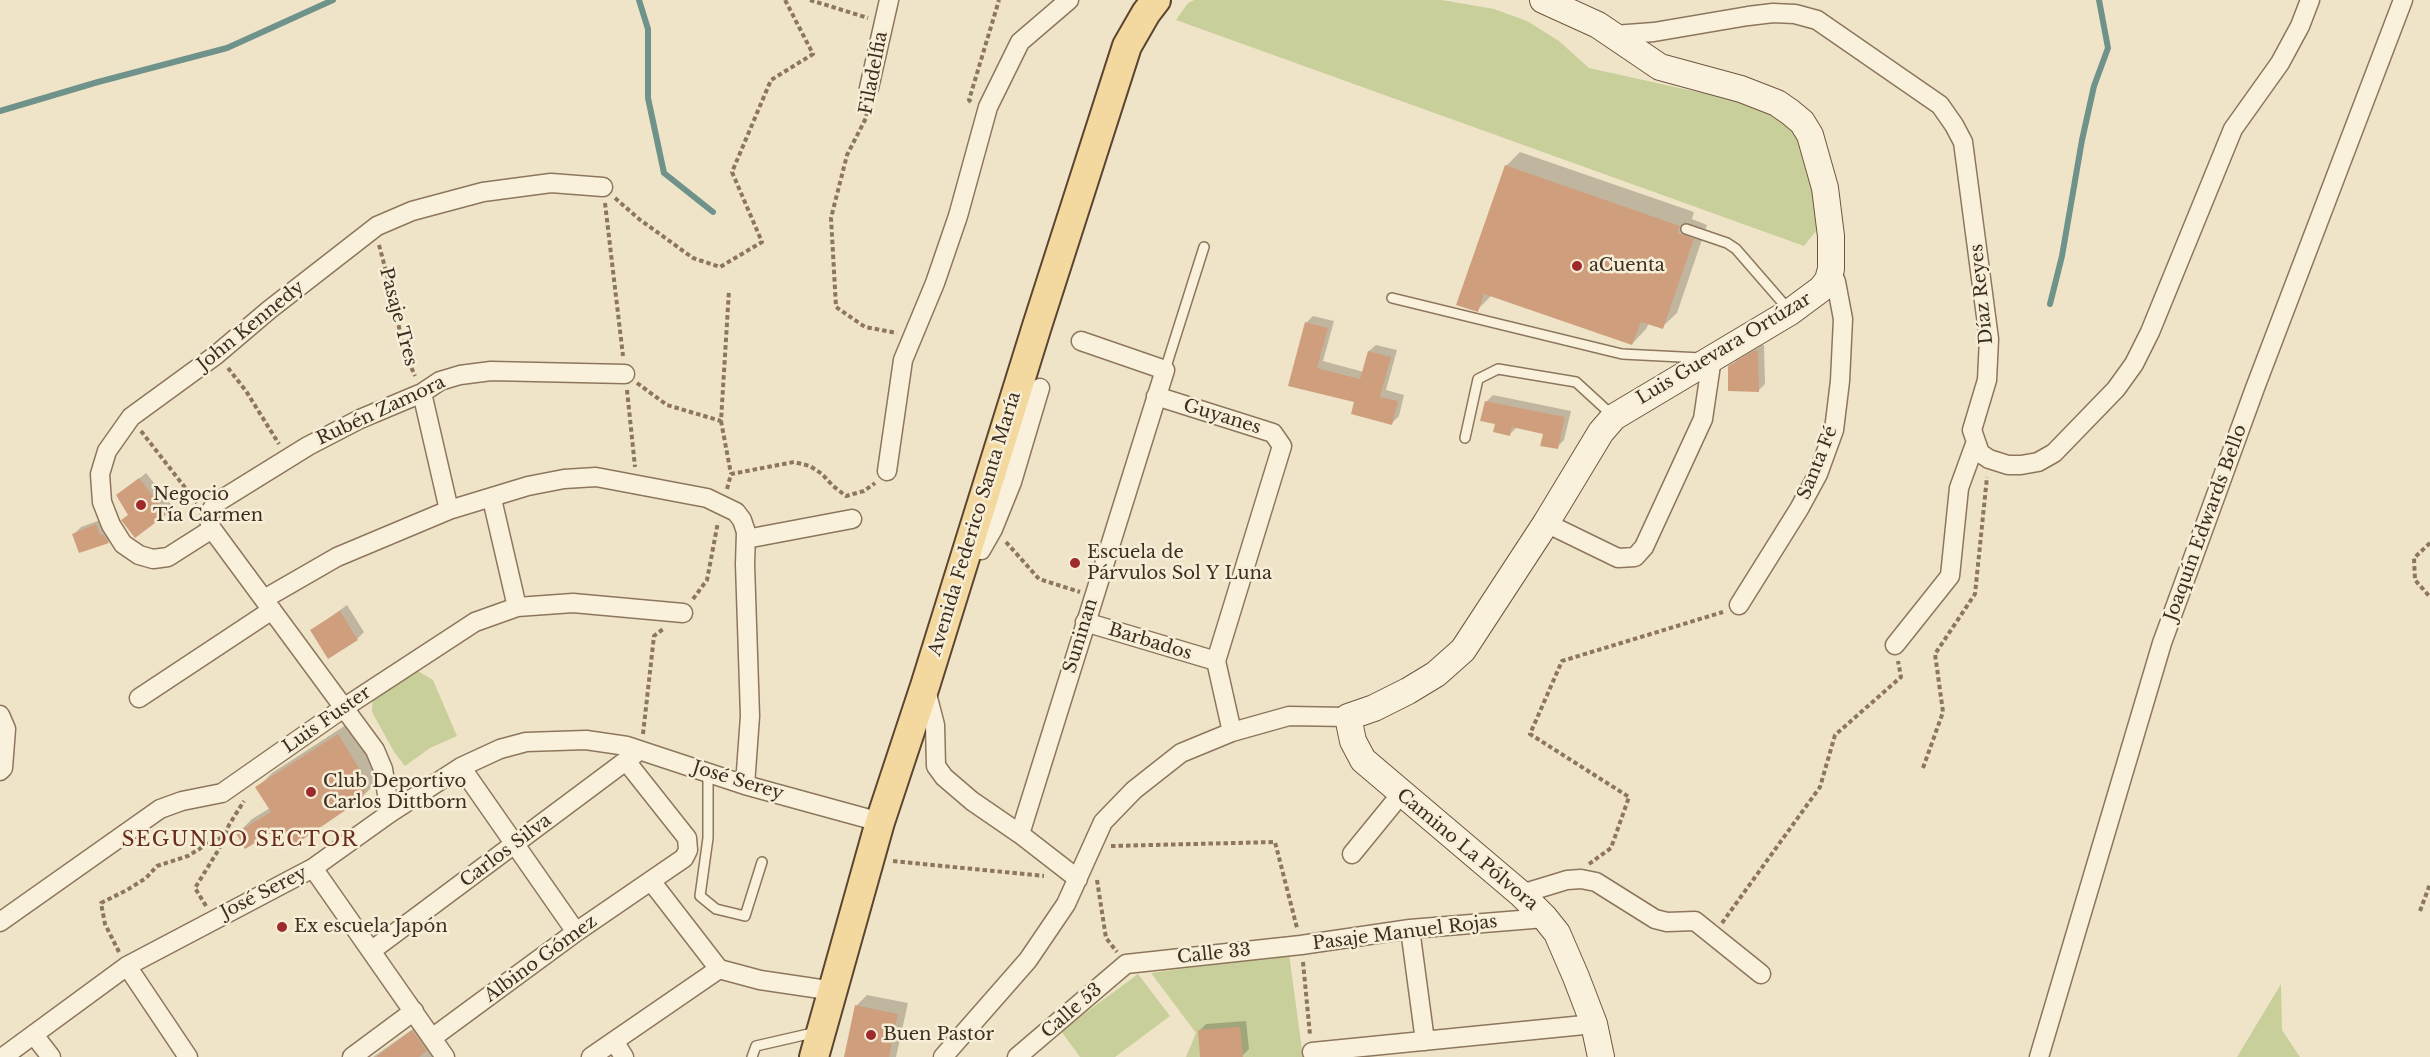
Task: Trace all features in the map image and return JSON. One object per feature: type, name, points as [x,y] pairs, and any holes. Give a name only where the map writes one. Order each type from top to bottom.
[{"type":"main road","name":"Avenida Federico Santa María","points":[[818,1044],[880,822],[925,687],[1036,326],[1127,46],[1156,0]]},
{"type":"street","name":"Filadelfia","points":[[869,88],[889,0]]},
{"type":"street","points":[[887,471],[903,360],[935,283],[958,216],[987,107],[1020,42],[1069,0]]},
{"type":"street","points":[[1543,0],[1606,30]]},
{"type":"street","points":[[1581,0],[1582,8],[1606,30],[1660,67],[1760,96],[1777,103],[1802,122],[1810,135],[1825,188],[1832,236],[1831,269]]},
{"type":"street","points":[[1975,444],[1980,453],[1989,459],[2008,465],[2038,462],[2054,453],[2116,389],[2134,364],[2150,332],[2233,129],[2280,63],[2300,26],[2310,0]]},
{"type":"street","name":"Joaquín Edwards Bello","points":[[2039,1057],[2162,643],[2255,388],[2403,0]]},
{"type":"street","name":"Díaz Reyes","points":[[1606,30],[1654,32],[1773,13],[1796,14],[1817,20],[1940,105],[1963,142],[1989,339],[1987,380],[1971,430],[1975,444],[1959,488],[1950,576],[1896,645]]},
{"type":"street","name":"John Kennedy","points":[[211,520],[168,557],[153,559],[139,555],[123,544],[111,525],[102,501],[100,474],[107,451],[131,417],[216,355],[269,310],[377,226],[412,211],[483,192],[551,183],[603,187]]},
{"type":"street","name":"Luis Guevara Ortúzar","points":[[1348,717],[1374,708],[1408,691],[1436,674],[1463,650],[1546,523],[1601,432],[1614,417],[1790,312],[1821,289],[1828,280],[1831,269]]},
{"type":"street","name":"Santa Fé","points":[[1739,605],[1799,509],[1818,474],[1834,430],[1840,381],[1843,319],[1831,269]]},
{"type":"street","points":[[1081,341],[1165,370]]},
{"type":"street","points":[[1546,523],[1618,558],[1635,557],[1644,547],[1703,419],[1712,358]]},
{"type":"street","name":"Suninan","points":[[1020,834],[1165,370]]},
{"type":"street","name":"Rubén Zamora","points":[[211,520],[216,503],[287,458],[360,419],[422,393],[440,381],[460,375],[491,371],[625,374]]},
{"type":"street","points":[[968,549],[981,550],[993,529],[1012,482],[1040,388]]},
{"type":"street","points":[[422,393],[449,510]]},
{"type":"street","name":"Guyanes","points":[[1156,396],[1273,433],[1282,446],[1216,661]]},
{"type":"street","points":[[138,698],[337,557],[449,510],[492,499],[528,486],[564,479],[596,477],[707,498],[736,512],[742,520],[746,539],[750,716],[745,785]]},
{"type":"street","points":[[492,499],[517,607]]},
{"type":"street","points":[[746,539],[852,519]]},
{"type":"street","points":[[211,520],[268,605],[345,706],[375,750],[383,769],[390,813]]},
{"type":"street","name":"Luis Fuster","points":[[0,922],[160,809],[182,801],[222,793],[345,706],[475,622],[517,607],[573,603],[683,613]]},
{"type":"street","name":"Barbados","points":[[1085,622],[1216,661]]},
{"type":"street","points":[[1216,661],[1232,732]]},
{"type":"street","points":[[925,687],[935,725],[936,766],[944,777],[972,801],[1020,834],[1078,879]]},
{"type":"street","points":[[0,715],[6,729],[2,769]]},
{"type":"street","points":[[943,1057],[1028,960],[1066,904],[1103,822],[1134,790],[1181,753],[1232,732],[1289,716],[1348,717]]},
{"type":"street","name":"Camino La Pólvora","points":[[1348,717],[1353,741],[1363,760],[1521,894],[1545,918],[1562,944],[1594,1024],[1601,1057]]},
{"type":"street","name":"José Serey","points":[[3,1057],[126,966],[314,868],[390,813],[461,767],[500,749],[526,742],[586,740],[641,750],[745,785],[880,822]]},
{"type":"street","name":"Carlos Silva","points":[[370,951],[641,750]]},
{"type":"street","name":"Albino Gómez","points":[[432,1038],[576,932],[684,858],[688,850],[687,838],[626,761]]},
{"type":"street","points":[[461,767],[576,932]]},
{"type":"street","points":[[1352,854],[1401,794]]},
{"type":"street","points":[[314,868],[445,1057]]},
{"type":"street","points":[[1521,894],[1567,880],[1581,879],[1596,882],[1655,919],[1667,922],[1695,921],[1761,974]]},
{"type":"street","points":[[651,881],[719,969],[760,980],[834,991]]},
{"type":"street","name":"Pasaje Manuel Rojas","points":[[1301,945],[1410,929],[1545,918]]},
{"type":"street","points":[[1410,929],[1425,1041]]},
{"type":"street","name":"Calle 33","points":[[1126,964],[1301,945]]},
{"type":"street","name":"Calle 53","points":[[1017,1057],[1126,964]]},
{"type":"street","points":[[126,966],[188,1057]]},
{"type":"street","points":[[591,1057],[719,969]]},
{"type":"street","points":[[352,1057],[414,1011]]},
{"type":"street","points":[[1312,1052],[1594,1024]]},
{"type":"street","points":[[34,1035],[51,1057]]},
{"type":"street","points":[[614,1041],[624,1057]]},
{"type":"lane","points":[[1686,229],[1727,243],[1736,249],[1790,312]]},
{"type":"lane","points":[[1165,370],[1204,247]]},
{"type":"lane","points":[[1392,298],[1622,354],[1712,358]]},
{"type":"lane","points":[[1465,438],[1478,379],[1498,369],[1576,382],[1614,417]]},
{"type":"lane","points":[[708,772],[708,838],[700,896],[716,909],[745,916],[762,862]]},
{"type":"lane","points":[[752,1057],[756,1046],[818,1044]]},
{"type":"path","points":[[603,187],[639,219],[693,258],[720,267],[762,242],[732,172],[771,80],[813,54],[785,0]]},
{"type":"path","points":[[810,0],[884,23]]},
{"type":"path","points":[[969,100],[999,0]]},
{"type":"path","name":"Filadelfia","points":[[869,88],[867,118],[847,155],[831,218],[836,307],[865,327],[913,336]]},
{"type":"path","points":[[603,187],[636,484]]},
{"type":"path","name":"Pasaje Tres","points":[[377,226],[377,238],[404,348],[422,393]]},
{"type":"path","points":[[723,506],[731,474],[721,421],[729,290]]},
{"type":"path","points":[[216,355],[246,391],[287,458]]},
{"type":"path","points":[[625,374],[667,405],[721,421]]},
{"type":"path","points":[[131,417],[193,500],[211,520]]},
{"type":"path","points":[[1923,768],[1943,712],[1935,654],[1975,594],[1989,459]]},
{"type":"path","points":[[731,474],[794,462],[810,466],[846,496],[864,491],[887,471]]},
{"type":"path","points":[[993,529],[1039,579],[1093,597]]},
{"type":"path","points":[[2430,543],[2414,558],[2415,580],[2430,597]]},
{"type":"path","points":[[1567,880],[1611,848],[1629,797],[1530,734],[1562,660],[1704,619],[1739,605]]},
{"type":"path","points":[[1713,934],[1820,787],[1835,735],[1900,677],[1896,645]]},
{"type":"path","points":[[215,919],[195,888],[267,762]]},
{"type":"path","points":[[126,966],[105,924],[101,903],[146,878],[157,866],[188,856],[212,841],[224,837]]},
{"type":"path","points":[[1126,964],[1106,938],[1092,846],[1275,842],[1301,945],[1312,1052]]},
{"type":"path","points":[[888,860],[1078,879]]},
{"type":"path","points":[[2420,911],[2430,884]]},
{"type":"green space","points":[[1194,0],[1442,0],[1494,9],[1527,21],[1559,41],[1589,68],[1761,106],[1781,116],[1797,135],[1817,208],[1816,231],[1804,246],[1176,20],[1188,3]]},
{"type":"green space","points":[[413,668],[433,680],[457,736],[430,748],[405,766],[394,752],[372,712],[373,692]]},
{"type":"green space","points":[[1289,954],[1303,1057],[1186,1057],[1196,1033],[1151,973]]},
{"type":"green space","points":[[1138,974],[1170,1016],[1115,1057],[1080,1057],[1061,1031]]},
{"type":"green space","points":[[2281,984],[2282,1030],[2300,1057],[2237,1057]]},
{"type":"building","name":"aCuenta","points":[[1505,165],[1680,226],[1678,233],[1694,239],[1663,329],[1641,322],[1632,345],[1484,294],[1478,312],[1456,305]]},
{"type":"building","points":[[1305,322],[1328,328],[1317,368],[1360,379],[1368,351],[1391,357],[1380,397],[1398,401],[1392,425],[1351,414],[1354,402],[1288,386]]},
{"type":"building","points":[[1753,351],[1758,351],[1759,392],[1728,391],[1728,366]]},
{"type":"building","points":[[1485,401],[1565,417],[1558,449],[1540,446],[1543,434],[1512,427],[1510,436],[1493,432],[1495,424],[1480,421]]},
{"type":"building","name":"Negocio Tía Carmen","points":[[139,478],[167,514],[135,538],[121,520],[128,515],[116,495]]},
{"type":"building","points":[[96,524],[101,536],[103,534],[109,543],[79,553],[72,534]]},
{"type":"building","points":[[340,611],[358,640],[328,659],[310,630]]},
{"type":"building","name":"Club Deportivo Carlos Dittborn","points":[[338,734],[364,776],[366,787],[362,799],[293,846],[281,827],[245,849],[236,833],[271,812],[255,787]]},
{"type":"building","name":"Buen Pastor","points":[[855,1005],[898,1014],[889,1057],[844,1057]]},
{"type":"building","points":[[1240,1027],[1243,1057],[1200,1057],[1198,1030]]},
{"type":"building","points":[[412,1030],[427,1051],[419,1057],[376,1057]]},
{"type":"waterway","points":[[0,111],[227,48],[333,0]]},
{"type":"waterway","points":[[639,0],[648,29],[648,98],[664,173],[713,212]]},
{"type":"waterway","points":[[2050,304],[2062,256],[2082,140],[2094,86],[2108,48],[2099,0]]},
{"type":"place","name":"aCuenta","points":[[1577,266]]},
{"type":"place","name":"Negocio Tía Carmen","points":[[141,505]]},
{"type":"place","name":"Escuela de Párvulos Sol Y Luna","points":[[1075,563]]},
{"type":"place","name":"Club Deportivo Carlos Dittborn","points":[[311,792]]},
{"type":"place","name":"Ex escuela Japón","points":[[282,927]]},
{"type":"place","name":"Buen Pastor","points":[[871,1035]]},
{"type":"district","name":"SEGUNDO SECTOR","points":[[240,840]]}]
